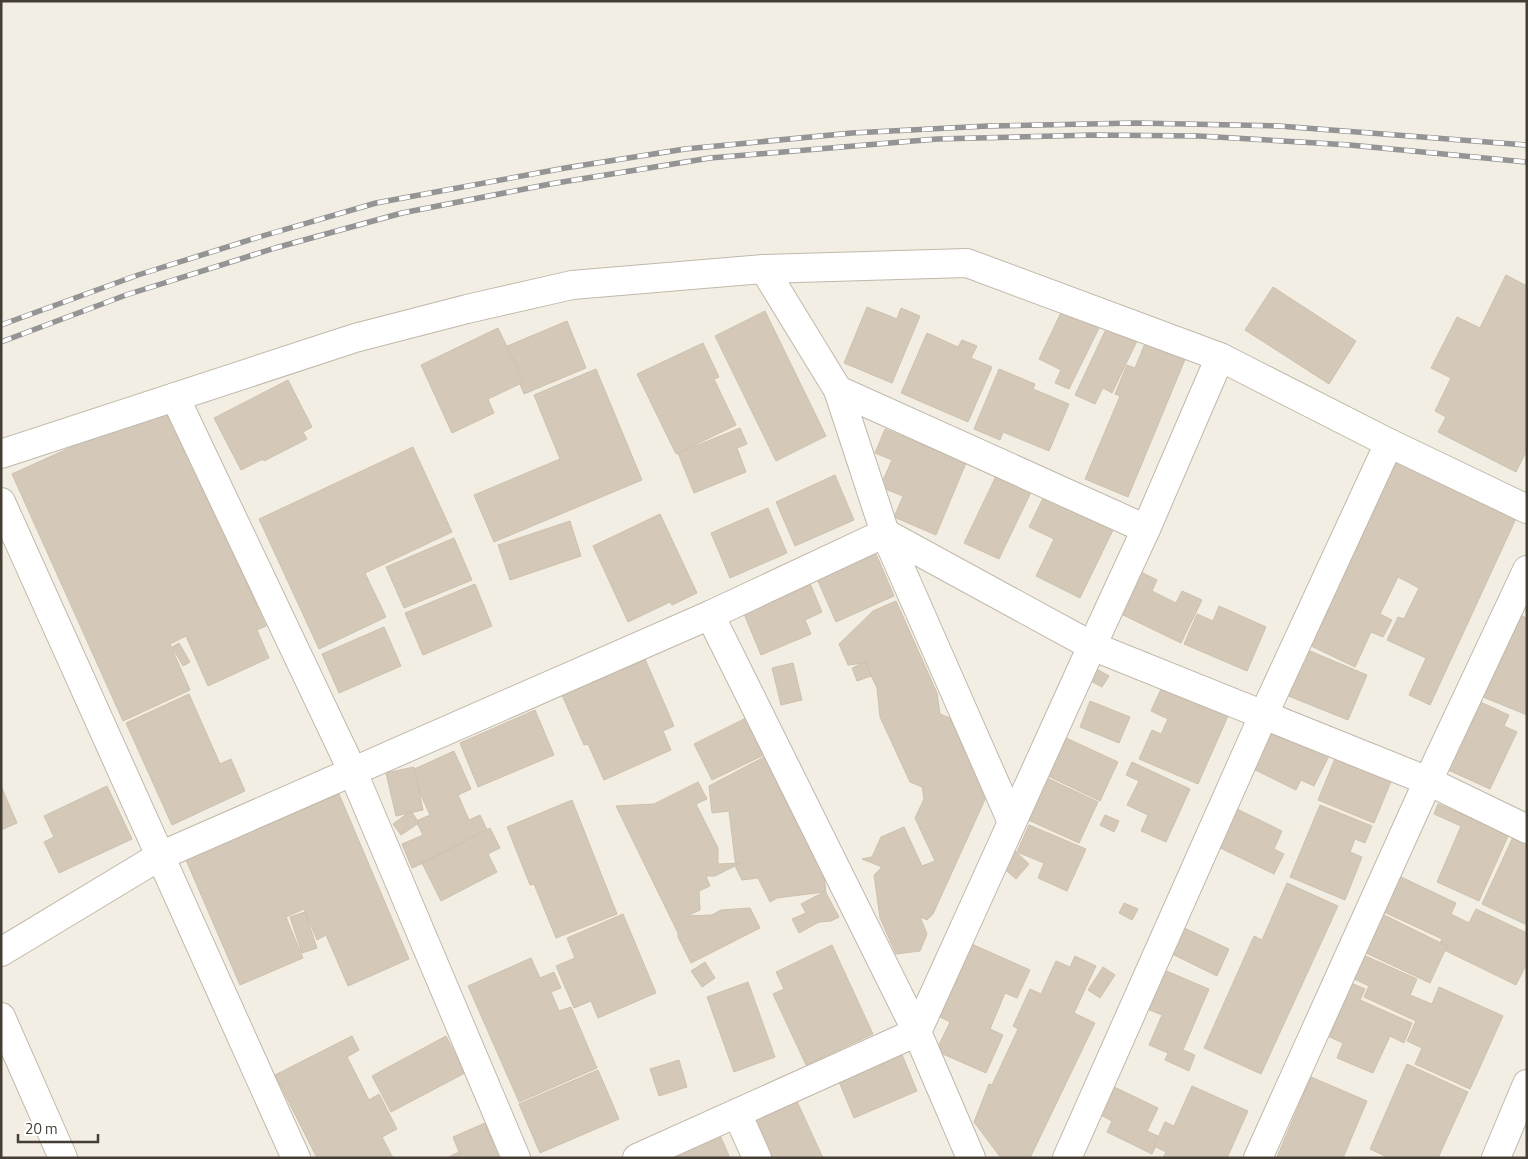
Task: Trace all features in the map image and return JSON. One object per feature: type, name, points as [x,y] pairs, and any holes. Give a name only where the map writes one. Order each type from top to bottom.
[{"type":"street","points":[[1,454],[355,338],[572,284],[764,268],[967,263],[1220,357],[1389,443],[1527,509]]},
{"type":"street","points":[[764,268],[838,390],[885,533],[1012,822]]},
{"type":"street","points":[[637,1158],[917,1032],[1146,529],[1220,357]]},
{"type":"street","points":[[838,390],[1146,529]]},
{"type":"street","points":[[175,397],[352,770],[516,1158]]},
{"type":"street","points":[[1067,1158],[1264,714],[1389,443]]},
{"type":"street","points":[[1,502],[296,1158]]},
{"type":"street","points":[[1,952],[160,856],[352,770],[710,615],[885,533]]},
{"type":"street","points":[[885,533],[1092,646],[1428,781],[1527,829]]},
{"type":"street","points":[[1258,1158],[1428,781],[1527,570]]},
{"type":"street","points":[[710,615],[917,1032],[971,1158]]},
{"type":"street","points":[[1,1018],[63,1158]]},
{"type":"street","points":[[1496,1158],[1527,1084]]},
{"type":"street","points":[[737,1113],[757,1158]]},
{"type":"building","points":[[1506,275],[1527,286],[1527,450],[1516,472],[1438,432],[1446,417],[1435,411],[1451,378],[1431,368],[1457,317],[1480,328]]},
{"type":"building","points":[[1273,287],[1356,341],[1329,384],[1245,330]]},
{"type":"building","points":[[1065,304],[1102,322],[1069,389],[1055,383],[1061,370],[1039,359]]},
{"type":"building","points":[[867,307],[897,319],[901,308],[920,316],[892,383],[844,363]]},
{"type":"building","points":[[765,311],[826,436],[776,461],[715,336]]},
{"type":"building","points":[[567,321],[586,368],[524,394],[505,347]]},
{"type":"building","points":[[1107,327],[1137,341],[1112,393],[1103,388],[1095,404],[1075,395]]},
{"type":"building","points":[[498,328],[524,382],[488,399],[494,413],[452,433],[421,365]]},
{"type":"building","points":[[927,333],[958,347],[962,340],[977,346],[971,358],[992,367],[968,422],[901,393]]},
{"type":"building","points":[[1146,341],[1186,357],[1128,497],[1085,479],[1120,396],[1115,394],[1127,365],[1135,368]]},
{"type":"building","points":[[703,343],[719,377],[714,379],[736,425],[676,454],[637,374]]},
{"type":"building","points":[[596,369],[642,480],[494,542],[474,495],[560,459],[534,395]]},
{"type":"building","points":[[999,369],[1035,384],[1033,389],[1069,404],[1049,451],[1003,432],[1000,440],[974,429]]},
{"type":"building","points":[[288,380],[312,427],[303,432],[307,439],[264,461],[263,459],[241,470],[214,418]]},
{"type":"building","points":[[166,404],[266,626],[257,630],[269,658],[208,686],[186,636],[170,644],[190,690],[123,721],[12,474]]},
{"type":"building","points":[[740,428],[747,444],[737,448],[746,472],[694,493],[678,453]]},
{"type":"building","points":[[885,429],[966,463],[936,535],[894,517],[903,496],[880,487],[892,460],[875,453]]},
{"type":"building","points":[[413,447],[452,532],[365,573],[386,617],[319,649],[259,519]]},
{"type":"building","points":[[1390,453],[1519,512],[1430,705],[1409,695],[1426,658],[1387,640],[1398,617],[1404,619],[1419,588],[1398,577],[1380,614],[1392,620],[1383,637],[1371,632],[1355,667],[1307,644],[1317,623],[1322,625],[1328,610],[1319,606]]},
{"type":"building","points":[[998,472],[1033,488],[999,559],[964,543]]},
{"type":"building","points":[[835,475],[854,520],[795,546],[776,502]]},
{"type":"building","points":[[1044,496],[1113,530],[1080,598],[1036,576],[1054,539],[1029,527]]},
{"type":"building","points":[[768,508],[787,553],[730,578],[711,533]]},
{"type":"building","points":[[660,514],[697,593],[672,605],[670,602],[628,622],[593,546]]},
{"type":"building","points":[[570,521],[581,556],[510,580],[498,545]]},
{"type":"building","points":[[454,538],[472,580],[404,608],[386,567]]},
{"type":"building","points":[[876,554],[894,596],[836,622],[817,579]]},
{"type":"building","points":[[1141,572],[1157,580],[1152,591],[1176,603],[1182,591],[1202,600],[1181,643],[1121,614]]},
{"type":"building","points":[[809,581],[822,612],[805,620],[811,634],[761,655],[742,609]]},
{"type":"building","points":[[475,584],[492,626],[423,655],[405,613]]},
{"type":"building","points":[[896,601],[937,693],[940,714],[950,718],[987,795],[933,914],[927,920],[920,917],[927,934],[920,951],[896,954],[880,918],[874,875],[882,867],[862,859],[872,857],[881,837],[904,827],[922,866],[935,861],[915,818],[924,799],[922,787],[910,782],[880,717],[877,688],[865,663],[848,665],[839,644],[873,611]]},
{"type":"building","points":[[1219,606],[1266,627],[1247,671],[1184,644],[1197,614],[1213,621]]},
{"type":"building","points":[[1512,612],[1527,618],[1527,715],[1483,697],[1497,662]]},
{"type":"building","points":[[384,627],[401,666],[339,693],[322,654]]},
{"type":"building","points":[[179,643],[190,662],[183,666],[172,647]]},
{"type":"building","points":[[1310,651],[1367,675],[1348,720],[1281,693],[1294,661],[1304,665]]},
{"type":"building","points":[[645,659],[674,726],[663,731],[671,750],[604,780],[588,744],[584,745],[562,695]]},
{"type":"building","points":[[866,662],[871,676],[857,681],[852,668]]},
{"type":"building","points":[[793,663],[802,700],[781,705],[772,668]]},
{"type":"building","points":[[1093,667],[1109,676],[1102,687],[1087,679]]},
{"type":"building","points":[[1166,678],[1232,707],[1198,784],[1139,759],[1152,730],[1161,734],[1168,719],[1151,711]]},
{"type":"building","points":[[189,694],[220,764],[231,759],[245,791],[172,825],[126,723]]},
{"type":"building","points":[[1090,701],[1130,717],[1119,743],[1080,727]]},
{"type":"building","points":[[1478,701],[1509,715],[1504,726],[1517,732],[1490,789],[1446,769]]},
{"type":"building","points":[[535,710],[554,755],[478,787],[460,743]]},
{"type":"building","points":[[748,717],[766,754],[712,780],[694,744]]},
{"type":"building","points":[[1269,720],[1332,750],[1314,786],[1301,780],[1296,790],[1247,766]]},
{"type":"building","points":[[1064,737],[1118,762],[1100,801],[1046,775]]},
{"type":"building","points":[[454,751],[471,789],[458,795],[469,820],[480,815],[490,836],[461,850],[459,847],[412,868],[402,844],[423,835],[416,821],[430,815],[410,771]]},
{"type":"building","points":[[766,756],[783,788],[780,790],[824,876],[826,893],[839,917],[831,921],[819,922],[799,933],[792,919],[806,913],[801,904],[824,892],[777,898],[770,902],[758,878],[742,880],[736,868],[729,811],[712,813],[709,786]]},
{"type":"building","points":[[1336,756],[1392,779],[1374,823],[1318,800]]},
{"type":"building","points":[[1132,762],[1190,789],[1166,842],[1141,831],[1148,815],[1127,805],[1139,781],[1126,775]]},
{"type":"building","points":[[414,767],[423,810],[396,816],[386,773]]},
{"type":"building","points":[[1045,777],[1098,802],[1079,843],[1026,819]]},
{"type":"building","points":[[698,782],[707,799],[696,804],[718,848],[718,864],[741,863],[715,876],[706,876],[710,886],[699,891],[700,910],[687,916],[712,915],[721,910],[750,908],[760,928],[691,963],[616,806],[654,804]]},
{"type":"building","points":[[1,786],[17,823],[1,830]]},
{"type":"building","points":[[107,786],[132,839],[59,873],[44,842],[54,837],[44,816]]},
{"type":"building","points":[[339,794],[409,959],[348,986],[326,935],[317,940],[304,909],[286,917],[303,958],[240,985],[186,860]]},
{"type":"building","points":[[572,800],[617,914],[556,938],[534,884],[530,885],[507,827]]},
{"type":"building","points":[[1438,804],[1509,834],[1479,901],[1437,882],[1461,826],[1434,814]]},
{"type":"building","points":[[1229,805],[1282,831],[1274,849],[1284,854],[1274,874],[1210,843]]},
{"type":"building","points":[[1320,805],[1372,826],[1365,843],[1355,839],[1350,852],[1362,857],[1345,900],[1290,877]]},
{"type":"building","points":[[411,811],[419,823],[401,835],[393,824]]},
{"type":"building","points":[[1105,815],[1119,821],[1114,832],[1100,825]]},
{"type":"building","points":[[1029,825],[1086,849],[1067,891],[1038,878],[1044,863],[1017,852]]},
{"type":"building","points":[[490,828],[500,848],[488,854],[497,872],[441,901],[422,863]]},
{"type":"building","points":[[1513,837],[1527,843],[1527,925],[1482,904]]},
{"type":"building","points":[[1014,850],[1029,864],[1016,879],[1000,865]]},
{"type":"building","points":[[1399,876],[1456,903],[1451,914],[1469,923],[1476,909],[1527,933],[1527,963],[1516,985],[1438,947],[1442,939],[1382,911]]},
{"type":"building","points":[[1287,883],[1338,906],[1261,1074],[1204,1048],[1254,936],[1262,940]]},
{"type":"building","points":[[1124,903],[1138,909],[1132,920],[1119,913]]},
{"type":"building","points":[[305,912],[317,948],[302,953],[290,917]]},
{"type":"building","points":[[1380,913],[1447,946],[1430,983],[1362,951]]},
{"type":"building","points":[[623,914],[656,993],[598,1018],[591,1001],[574,1008],[556,966],[575,958],[567,938]]},
{"type":"building","points":[[1180,926],[1229,949],[1217,976],[1168,952]]},
{"type":"building","points":[[965,941],[1030,970],[1017,998],[1005,993],[990,1029],[1003,1035],[986,1073],[936,1051],[950,1022],[940,1017],[955,983],[948,980]]},
{"type":"building","points":[[832,945],[873,1034],[806,1065],[773,994],[784,989],[776,972]]},
{"type":"building","points":[[1359,953],[1417,979],[1410,995],[1432,1004],[1439,987],[1503,1016],[1470,1089],[1415,1064],[1422,1048],[1407,1041],[1416,1021],[1364,997],[1369,986],[1348,976]]},
{"type":"building","points":[[1075,956],[1096,966],[1074,1013],[1095,1023],[1030,1158],[1001,1158],[974,1122],[989,1084],[992,1085],[1018,1029],[1013,1026],[1030,989],[1041,994],[1056,961],[1070,967]]},
{"type":"building","points":[[531,958],[540,978],[554,972],[561,988],[551,992],[559,1011],[571,1007],[597,1068],[519,1102],[468,986]]},
{"type":"building","points":[[705,962],[715,978],[702,987],[691,971]]},
{"type":"building","points":[[1103,967],[1115,975],[1100,998],[1088,990]]},
{"type":"building","points":[[1157,967],[1209,989],[1183,1050],[1195,1055],[1189,1071],[1165,1060],[1168,1053],[1149,1045],[1162,1015],[1140,1006]]},
{"type":"building","points":[[1344,980],[1365,989],[1360,1000],[1412,1023],[1404,1043],[1390,1036],[1373,1073],[1337,1058],[1343,1043],[1321,1033]]},
{"type":"building","points":[[748,982],[775,1057],[734,1072],[707,997]]},
{"type":"building","points":[[352,1036],[359,1050],[347,1057],[369,1100],[379,1094],[397,1129],[382,1137],[393,1158],[317,1158],[275,1075]]},
{"type":"building","points":[[446,1036],[465,1073],[391,1112],[372,1076]]},
{"type":"building","points":[[898,1045],[917,1091],[854,1118],[835,1072]]},
{"type":"building","points":[[679,1060],[687,1087],[659,1096],[650,1069]]},
{"type":"building","points":[[1407,1064],[1468,1092],[1438,1158],[1389,1158],[1370,1149]]},
{"type":"building","points":[[598,1070],[619,1119],[540,1153],[519,1104]]},
{"type":"building","points":[[1311,1077],[1367,1101],[1343,1158],[1277,1157]]},
{"type":"building","points":[[1106,1083],[1158,1108],[1147,1131],[1160,1137],[1152,1154],[1107,1132],[1112,1121],[1093,1111]]},
{"type":"building","points":[[1192,1086],[1248,1111],[1227,1158],[1163,1158],[1166,1152],[1154,1146],[1165,1122],[1174,1126]]},
{"type":"building","points":[[795,1097],[823,1158],[770,1158],[752,1117]]},
{"type":"building","points":[[485,1123],[499,1158],[447,1158],[459,1152],[453,1137]]},
{"type":"building","points":[[716,1126],[730,1158],[645,1158]]},
{"type":"railway","points":[[1,325],[138,275],[376,203],[565,168],[685,149],[852,133],[988,126],[1136,123],[1279,126],[1527,145]]},
{"type":"railway","points":[[1,342],[126,295],[275,248],[402,213],[550,184],[710,158],[937,139],[1093,135],[1199,136],[1350,145],[1527,162]]}]
